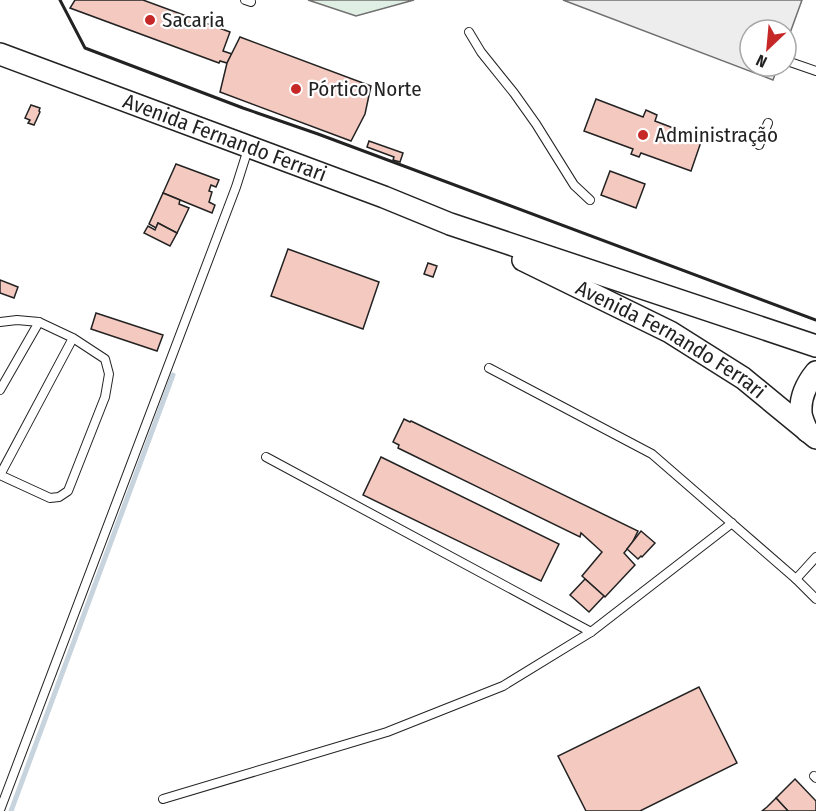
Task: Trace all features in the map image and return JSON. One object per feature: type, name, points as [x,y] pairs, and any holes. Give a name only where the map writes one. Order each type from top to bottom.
[{"type":"street","name":"Avenida Fernando Ferrari","points":[[0,54],[384,197],[450,224],[816,346]]},
{"type":"street","name":"Avenida Fernando Ferrari","points":[[450,224],[670,332],[743,378],[812,434]]},
{"type":"street","points":[[812,434],[801,414],[802,396],[809,379],[816,372]]},
{"type":"lane","points":[[469,32],[481,52],[536,124],[574,185],[590,200]]},
{"type":"lane","points":[[798,65],[816,71]]},
{"type":"lane","points":[[759,145],[768,123]]},
{"type":"lane","points":[[0,810],[236,187],[248,147]]},
{"type":"lane","points":[[0,322],[17,320],[39,322],[72,338],[105,359],[109,374],[105,397],[68,491],[59,497],[50,498],[0,475],[72,338]]},
{"type":"lane","points":[[0,390],[39,322]]},
{"type":"lane","points":[[489,368],[652,454],[816,599]]},
{"type":"lane","points":[[266,457],[591,632]]},
{"type":"lane","points":[[163,799],[387,732],[503,686],[591,632],[732,523]]},
{"type":"lane","points":[[796,579],[816,557]]},
{"type":"green space","points":[[308,0],[414,0],[356,16]]},
{"type":"shaded area","points":[[563,0],[802,0],[795,18],[738,18],[738,67]]},
{"type":"building","name":"Sacaria","points":[[75,0],[143,0],[230,32],[223,51],[232,54],[227,63],[220,61],[219,63],[70,8]]},
{"type":"building","name":"Pórtico Norte","points":[[240,37],[371,86],[365,114],[351,141],[220,92],[227,63]]},
{"type":"building","name":"Administração","points":[[596,99],[643,117],[646,110],[657,115],[655,121],[702,139],[691,171],[641,153],[639,157],[631,154],[633,149],[584,131]]},
{"type":"building","points":[[31,105],[40,108],[34,125],[28,123],[30,120],[25,118]]},
{"type":"building","points":[[369,141],[403,153],[400,162],[393,160],[394,157],[367,147]]},
{"type":"building","points":[[176,164],[219,180],[216,187],[211,185],[209,191],[212,192],[209,202],[215,205],[212,213],[163,193]]},
{"type":"building","points":[[610,171],[645,184],[636,208],[601,195]]},
{"type":"building","points":[[163,193],[180,200],[179,204],[189,208],[177,233],[158,223],[156,228],[149,224]]},
{"type":"building","points":[[158,223],[177,233],[170,246],[144,233],[148,226],[155,230]]},
{"type":"building","points":[[288,249],[379,282],[363,329],[271,296]]},
{"type":"building","points":[[428,263],[437,266],[433,277],[424,274]]},
{"type":"building","points":[[0,280],[18,287],[14,298],[0,293]]},
{"type":"building","points":[[96,313],[163,335],[157,351],[91,329]]},
{"type":"building","points":[[404,419],[638,531],[624,553],[635,565],[605,597],[582,576],[602,552],[581,533],[580,537],[398,448],[399,445],[393,442]]},
{"type":"building","points":[[381,457],[559,544],[541,581],[363,495]]},
{"type":"building","points":[[641,531],[655,543],[638,559],[627,549]]},
{"type":"building","points":[[585,579],[604,596],[589,612],[570,595]]},
{"type":"building","points":[[699,687],[737,763],[640,811],[586,811],[558,756]]},
{"type":"building","points":[[795,779],[816,801],[816,811],[788,811],[776,798]]},
{"type":"building","points":[[776,798],[788,811],[762,811],[767,807]]},
{"type":"waterway","points":[[11,811],[173,375]]},
{"type":"wall","points":[[60,0],[85,48],[816,320]]},
{"type":"place","name":"Sacaria","points":[[150,20]]},
{"type":"place","name":"Pórtico Norte","points":[[296,89]]},
{"type":"place","name":"Administração","points":[[643,135]]}]
